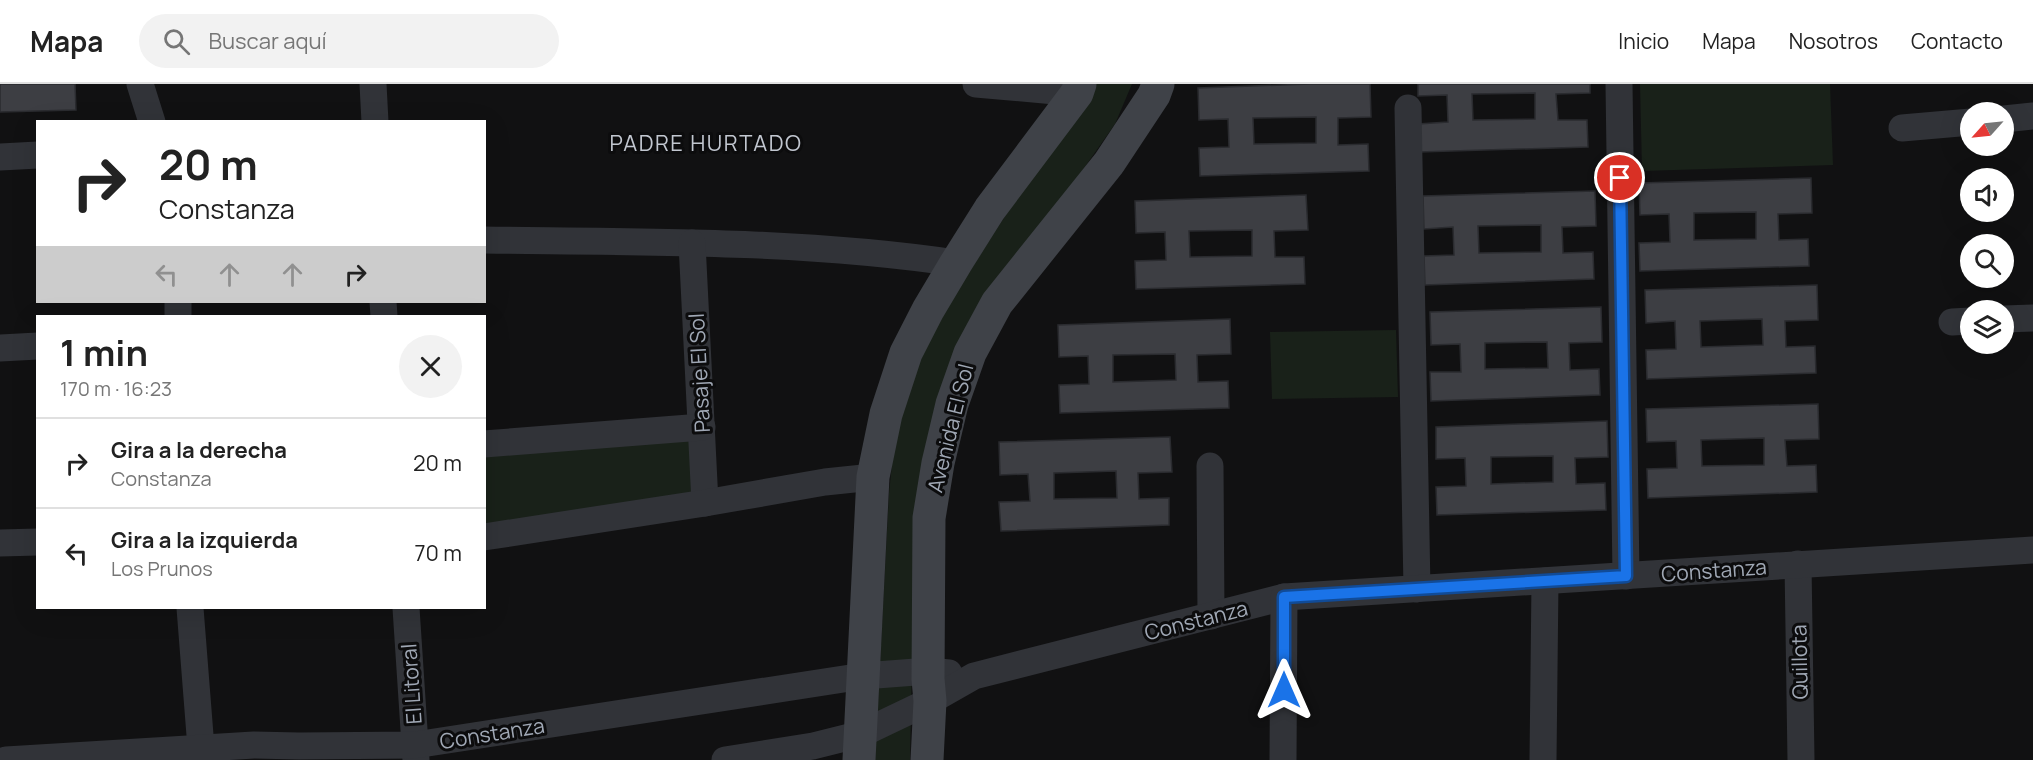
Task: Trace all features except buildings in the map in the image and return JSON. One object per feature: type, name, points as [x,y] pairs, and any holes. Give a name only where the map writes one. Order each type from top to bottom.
[{"type":"main road","name":"Avenida El Sol","points":[[927,760],[929,518],[938,463],[952,404],[970,353],[997,303],[1109,163],[1154,95],[1158,84]]},
{"type":"main road","points":[[860,747],[873,477],[886,414],[906,353],[928,310],[990,209],[1079,89]]},
{"type":"street","points":[[140,84],[151,120]]},
{"type":"street","points":[[373,84],[375,120]]},
{"type":"street","points":[[976,84],[1079,89]]},
{"type":"street","points":[[1619,84],[1626,576]]},
{"type":"street","points":[[1408,108],[1417,589]]},
{"type":"street","points":[[2014,118],[2033,116]]},
{"type":"street","points":[[1902,128],[1960,123]]},
{"type":"street","points":[[0,157],[36,155]]},
{"type":"street","points":[[486,240],[692,243],[845,250],[956,263]]},
{"type":"street","name":"Pasaje El Sol","points":[[692,243],[705,503]]},
{"type":"street","points":[[2014,319],[2033,318]]},
{"type":"street","points":[[0,348],[36,346]]},
{"type":"street","points":[[486,444],[702,427]]},
{"type":"street","points":[[1209,466],[1211,616]]},
{"type":"street","points":[[486,537],[825,482],[873,477]]},
{"type":"street","points":[[0,543],[36,542]]},
{"type":"street","name":"Constanza","points":[[6,760],[121,757],[254,745],[415,752],[863,676],[929,686],[1284,597],[2033,550]]},
{"type":"street","name":"Quillota","points":[[1798,564],[1801,760]]},
{"type":"street","points":[[1543,760],[1545,580]]},
{"type":"street","points":[[1283,760],[1284,597]]},
{"type":"street","points":[[190,609],[201,748]]},
{"type":"street","name":"El Litoral","points":[[406,609],[415,752]]},
{"type":"street","name":"Constanza","points":[[725,760],[813,746],[860,747],[929,686]]},
{"type":"shaded area","points":[[1090,84],[1132,84],[1115,124],[1044,225],[983,302],[913,608],[910,760],[875,760],[889,493],[894,445],[908,387],[928,336]]},
{"type":"shaded area","points":[[1640,84],[1830,84],[1833,165],[1642,171]]},
{"type":"shaded area","points":[[1396,330],[1398,397],[1272,399],[1270,332]]},
{"type":"shaded area","points":[[702,427],[705,503],[486,537],[486,444]]},
{"type":"district","name":"PADRE HURTADO","points":[[706,143]]},
{"type":"route","points":[[1284,690],[1284,597],[1626,576],[1620,178]]}]
